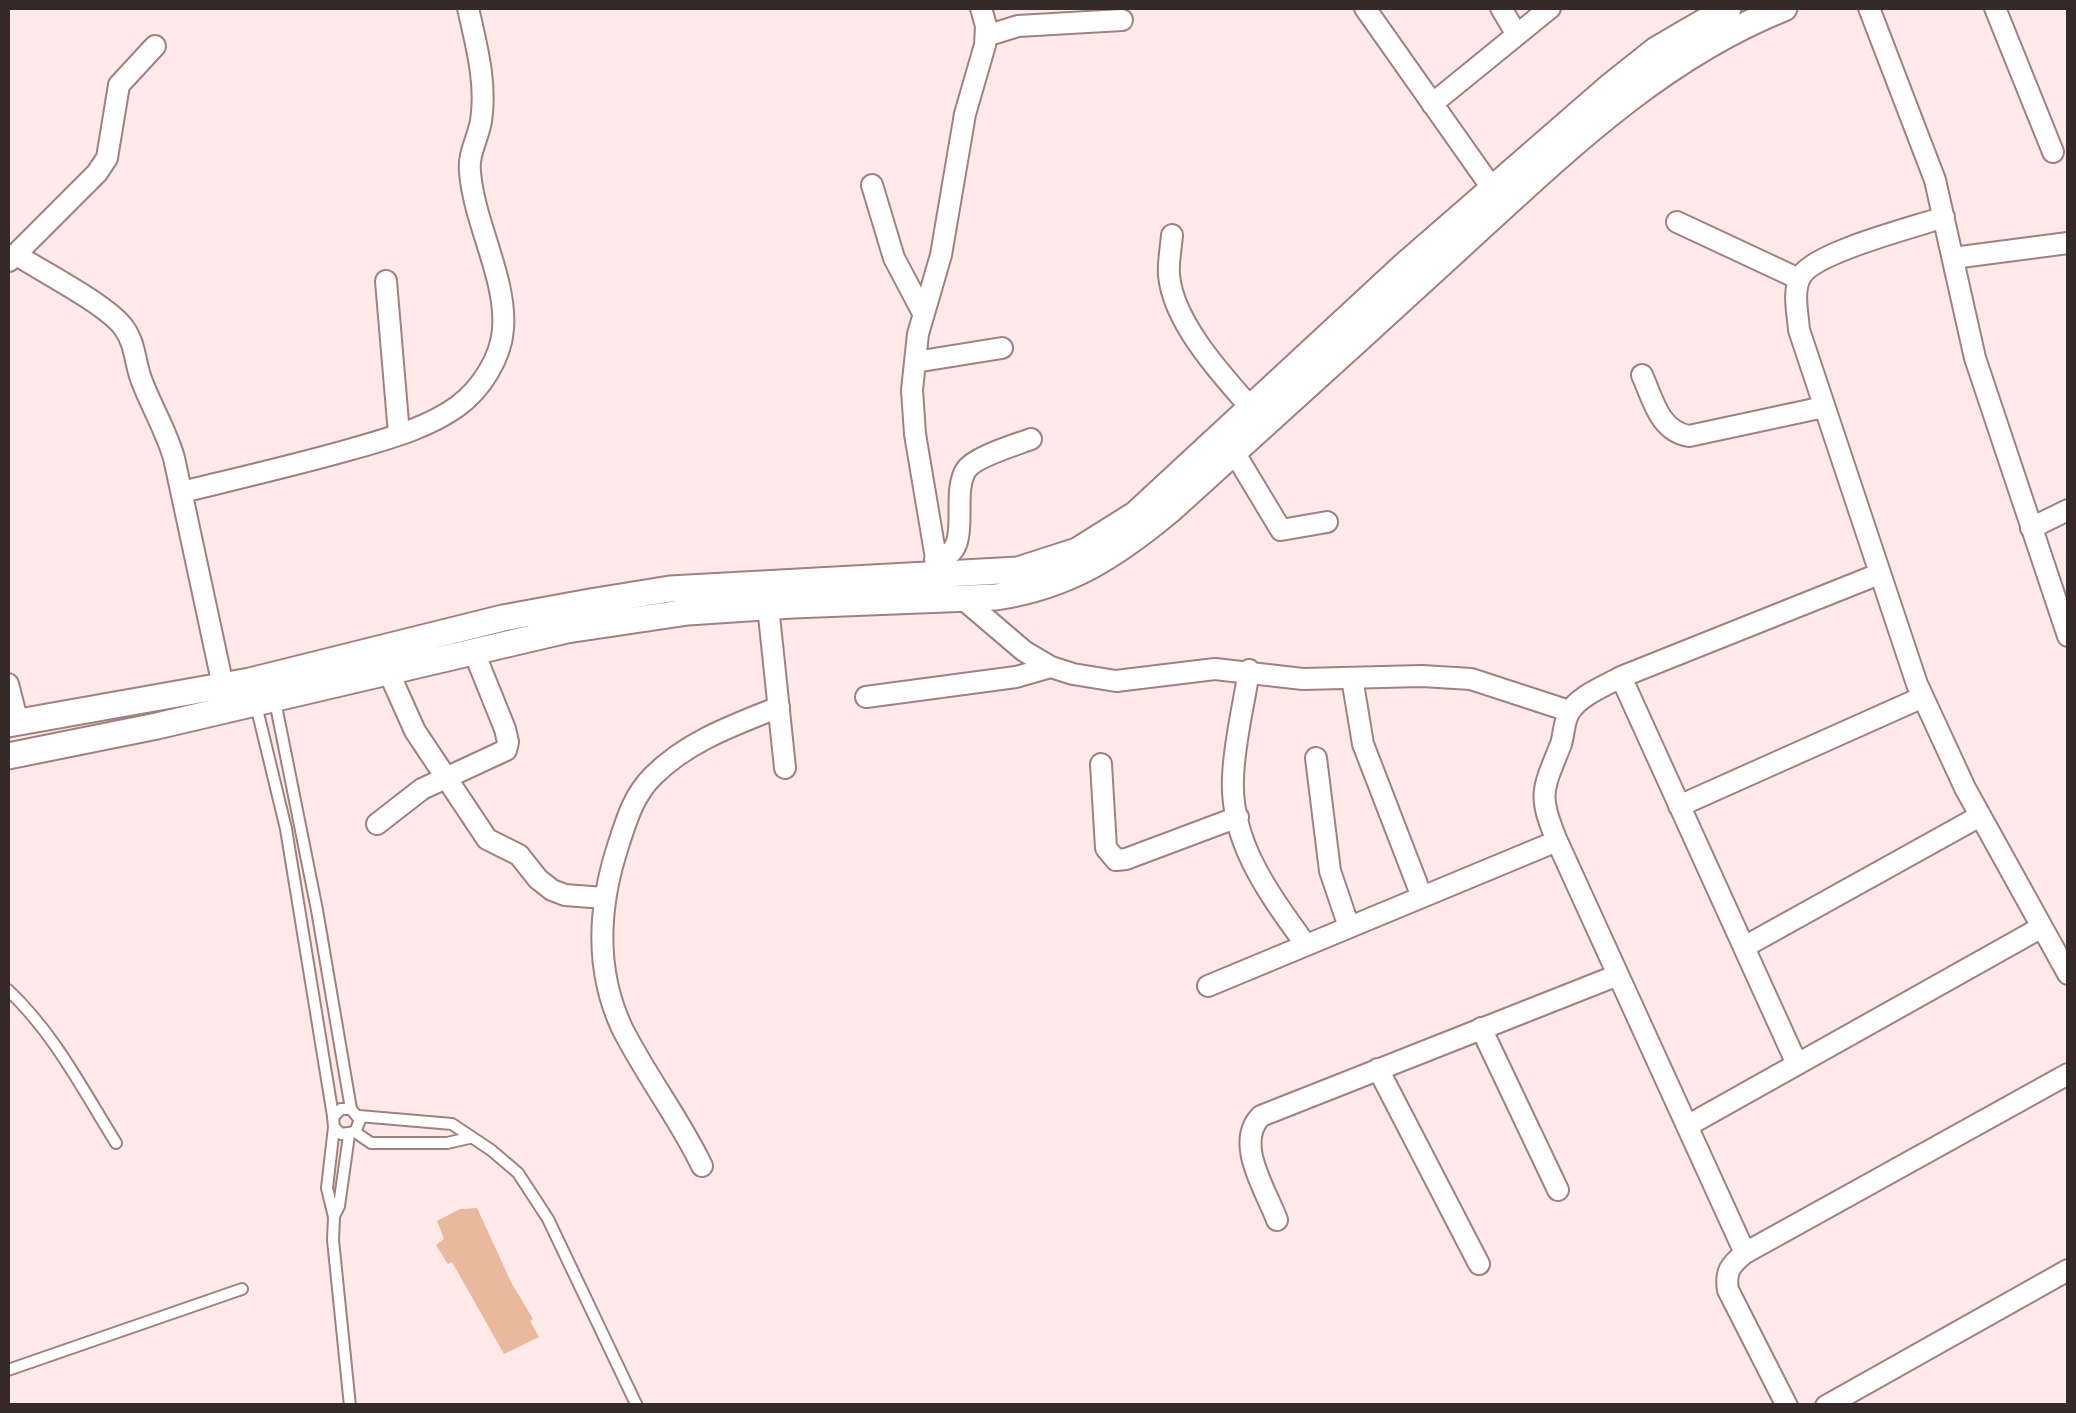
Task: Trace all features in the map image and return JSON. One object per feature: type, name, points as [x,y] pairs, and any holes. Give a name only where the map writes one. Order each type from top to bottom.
[{"type":"street","points":[[182,492],[309,461],[428,423],[458,406],[494,364],[504,329],[502,304],[470,172],[472,148],[481,122],[482,86],[468,8]]},
{"type":"street","points":[[981,8],[986,36],[959,145],[944,244],[923,312],[912,409],[945,583],[1024,651],[1051,667],[1116,681],[1216,668],[1302,679],[1471,679],[1569,712]]},
{"type":"street","points":[[1365,8],[1498,198]]},
{"type":"street","points":[[1501,8],[1518,35]]},
{"type":"street","points":[[1432,104],[1550,8]]},
{"type":"street","points":[[8,756],[262,690],[504,618],[638,594],[755,583],[945,583],[1025,593],[1084,572],[1138,538],[1234,452],[1656,50],[1728,8]]},
{"type":"street","points":[[8,684],[13,723],[223,686],[262,690],[389,672],[603,624],[945,583],[1018,570],[1096,542],[1136,514],[1405,265],[1672,66],[1725,33],[1784,8]]},
{"type":"street","points":[[1869,8],[1921,138],[1944,216],[1975,358],[2068,636]]},
{"type":"street","points":[[1995,8],[2052,152]]},
{"type":"street","points":[[986,36],[1018,26],[1122,20]]},
{"type":"street","points":[[156,46],[119,85],[107,158],[97,173],[11,258],[123,326],[166,431],[223,686]]},
{"type":"street","points":[[872,184],[894,258],[923,312]]},
{"type":"street","points":[[1944,216],[1832,254],[1809,266],[1799,280],[1796,301],[1800,330],[1923,697],[1980,816],[2068,974]]},
{"type":"street","points":[[1677,222],[1799,280]]},
{"type":"street","points":[[1172,235],[1169,277],[1191,330],[1210,362],[1251,408]]},
{"type":"street","points":[[1953,258],[2068,243]]},
{"type":"street","points":[[386,281],[399,434]]},
{"type":"street","points":[[915,362],[1002,348]]},
{"type":"street","points":[[1642,374],[1666,425],[1676,434],[1689,436],[1824,407]]},
{"type":"street","points":[[945,583],[957,548],[959,500],[966,469],[1030,439]]},
{"type":"street","points":[[1234,452],[1282,530],[1327,522]]},
{"type":"street","points":[[2031,528],[2068,510]]},
{"type":"street","points":[[1744,1254],[1557,842],[1542,793],[1569,712],[1588,694],[1621,677],[1879,574]]},
{"type":"street","points":[[768,606],[785,768]]},
{"type":"street","points":[[377,824],[422,789],[506,750],[508,742],[474,652]]},
{"type":"street","points":[[866,697],[1016,677],[1051,667]]},
{"type":"street","points":[[1249,670],[1233,778],[1238,817],[1262,884],[1306,945]]},
{"type":"street","points":[[389,672],[415,730],[486,839],[519,856],[552,890],[604,898]]},
{"type":"street","points":[[1621,677],[1797,1064]]},
{"type":"street","points":[[1352,678],[1363,744],[1422,897]]},
{"type":"street","points":[[1679,806],[1923,697]]},
{"type":"street","points":[[702,1166],[683,1126],[622,1026],[605,969],[601,934],[604,898],[630,808],[655,774],[694,744],[779,707]]},
{"type":"street","points":[[1316,758],[1330,871],[1349,928]]},
{"type":"street","points":[[1101,764],[1106,848],[1116,860],[1238,817]]},
{"type":"street","points":[[1744,947],[1980,816]]},
{"type":"street","points":[[1208,986],[1557,842]]},
{"type":"street","points":[[1687,1126],[2042,927]]},
{"type":"street","points":[[1277,1220],[1250,1150],[1253,1124],[1261,1116],[1618,974]]},
{"type":"street","points":[[1481,1028],[1558,1190]]},
{"type":"street","points":[[1378,1070],[1479,1264]]},
{"type":"street","points":[[1788,1406],[1728,1290],[1725,1275],[1732,1263],[2068,1074]]},
{"type":"street","points":[[1826,1406],[1854,1399],[2068,1270]]},
{"type":"lane","points":[[262,690],[314,892],[359,1126],[352,1134],[334,1216]]},
{"type":"lane","points":[[262,690],[334,1122],[327,1188],[334,1216],[350,1406]]},
{"type":"lane","points":[[8,990],[46,1032],[116,1142]]},
{"type":"lane","points":[[334,1122],[341,1109],[452,1124],[505,1161],[532,1192],[638,1406]]},
{"type":"lane","points":[[334,1122],[342,1134],[368,1142],[447,1143],[469,1138]]},
{"type":"lane","points":[[8,1370],[242,1289]]},
{"type":"building","points":[[477,1208],[539,1337],[504,1354],[452,1262],[448,1264],[436,1245],[444,1239],[437,1221],[460,1209]]}]
